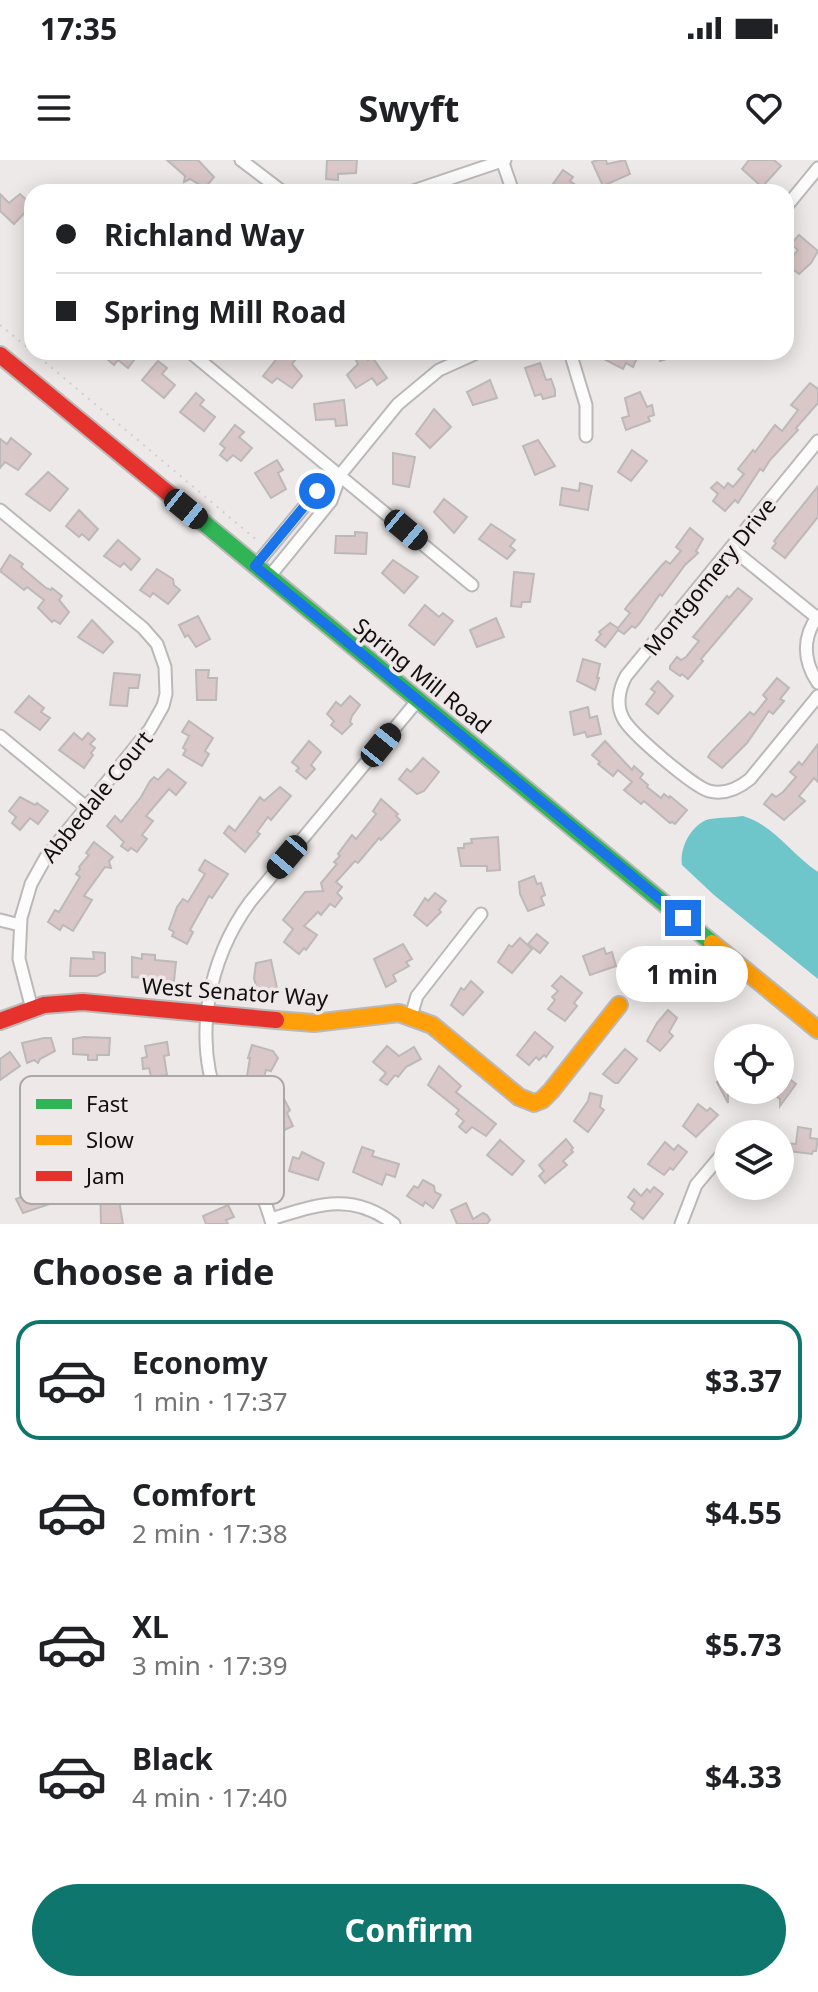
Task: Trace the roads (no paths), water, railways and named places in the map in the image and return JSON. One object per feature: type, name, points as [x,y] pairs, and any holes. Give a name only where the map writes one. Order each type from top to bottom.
[{"type":"street","points":[[241,160],[272,184]]},
{"type":"street","points":[[433,184],[503,160],[510,184]]},
{"type":"street","points":[[794,197],[818,168]]},
{"type":"street","name":"Spring Mill Road","points":[[0,355],[818,1030]]},
{"type":"street","points":[[200,360],[472,585]]},
{"type":"street","points":[[255,566],[317,491],[340,475],[398,404],[439,370],[461,360]]},
{"type":"street","points":[[572,360],[586,405],[586,436]]},
{"type":"street","name":"Montgomery Drive","points":[[818,441],[626,676],[620,690],[619,704],[622,717],[639,738],[697,785],[706,790],[729,791],[750,779],[818,696]]},
{"type":"street","points":[[269,577],[331,501],[340,475]]},
{"type":"street","name":"Abbedale Court","points":[[0,510],[143,628],[162,655],[167,680],[158,718],[39,867],[25,902],[20,925],[19,959],[32,1009]]},
{"type":"street","points":[[731,548],[817,617],[807,635],[805,649],[810,672],[818,683]]},
{"type":"street","points":[[211,1076],[207,1013],[220,955],[238,918],[418,700]]},
{"type":"street","points":[[0,736],[86,807]]},
{"type":"street","points":[[411,1016],[417,996],[481,914]]},
{"type":"street","points":[[0,920],[20,925]]},
{"type":"street","name":"West Senator Way","points":[[0,1021],[32,1009],[83,1002],[314,1023],[387,1013],[411,1016],[432,1025],[527,1102],[534,1103],[542,1100],[619,1005]]},
{"type":"street","points":[[681,1224],[696,1185],[714,1164]]},
{"type":"street","points":[[272,1221],[335,1202],[363,1207],[394,1224]]},
{"type":"water","points":[[743,816],[764,826],[818,872],[818,979],[714,895],[682,865],[685,844],[698,825],[710,819]]}]
